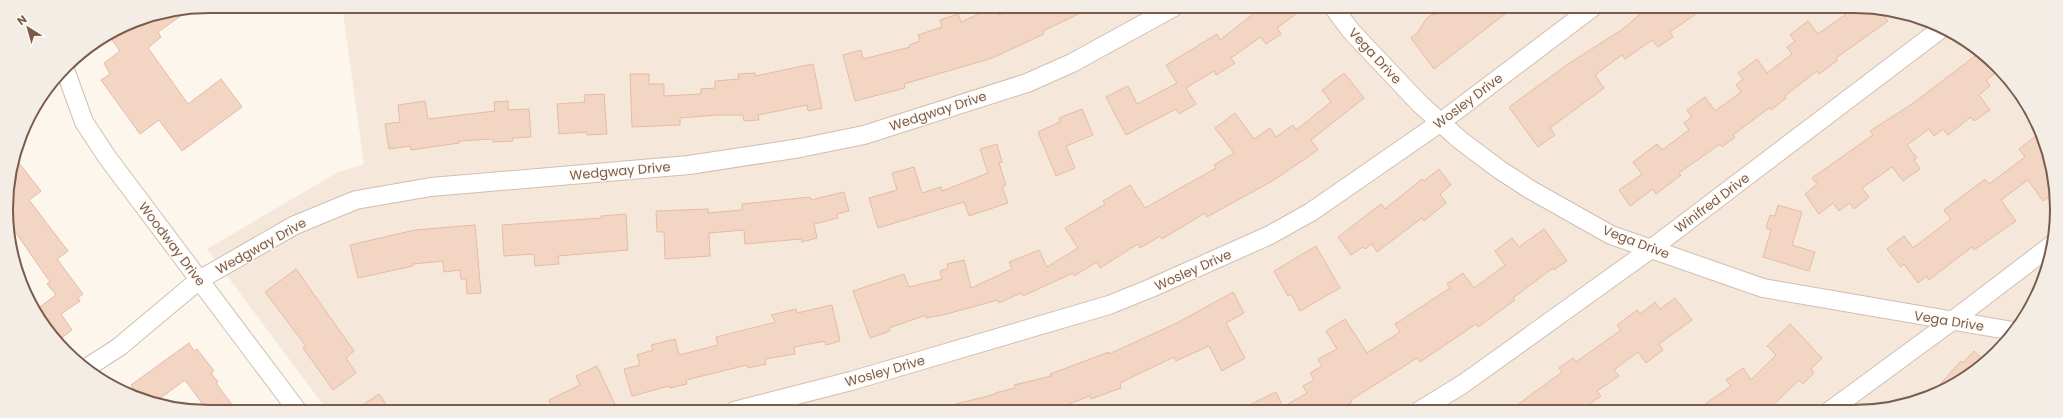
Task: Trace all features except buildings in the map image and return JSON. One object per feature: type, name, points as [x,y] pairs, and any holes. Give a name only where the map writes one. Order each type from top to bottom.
[{"type":"street","name":"Wedgway Drive","points":[[91,365],[119,347],[199,280],[295,225],[356,200],[431,187],[689,165],[800,148],[864,135],[1027,83],[1072,63],[1163,13]]},
{"type":"street","name":"Vega Drive","points":[[1338,13],[1351,31],[1420,104],[1460,140],[1500,170],[1611,235],[1763,288],[1952,322],[2008,329]]},
{"type":"street","name":"Wosley Drive","points":[[757,405],[859,379],[1109,305],[1270,235],[1311,212],[1441,122],[1585,13]]},
{"type":"street","name":"Winifred Drive","points":[[1429,405],[1463,384],[1651,249],[1937,31]]},
{"type":"street","name":"Woodway Drive","points":[[67,74],[87,127],[107,157],[293,405]]},
{"type":"street","points":[[1838,405],[1952,322],[2045,250]]},
{"type":"shaded area","points":[[343,13],[1867,13],[1917,23],[1941,33],[1963,46],[1993,70],[2024,111],[2040,146],[2050,196],[2050,222],[2040,272],[2030,296],[2017,318],[1993,348],[1963,372],[1941,385],[1917,395],[1867,405],[323,405],[207,249],[338,172],[364,164]]}]
